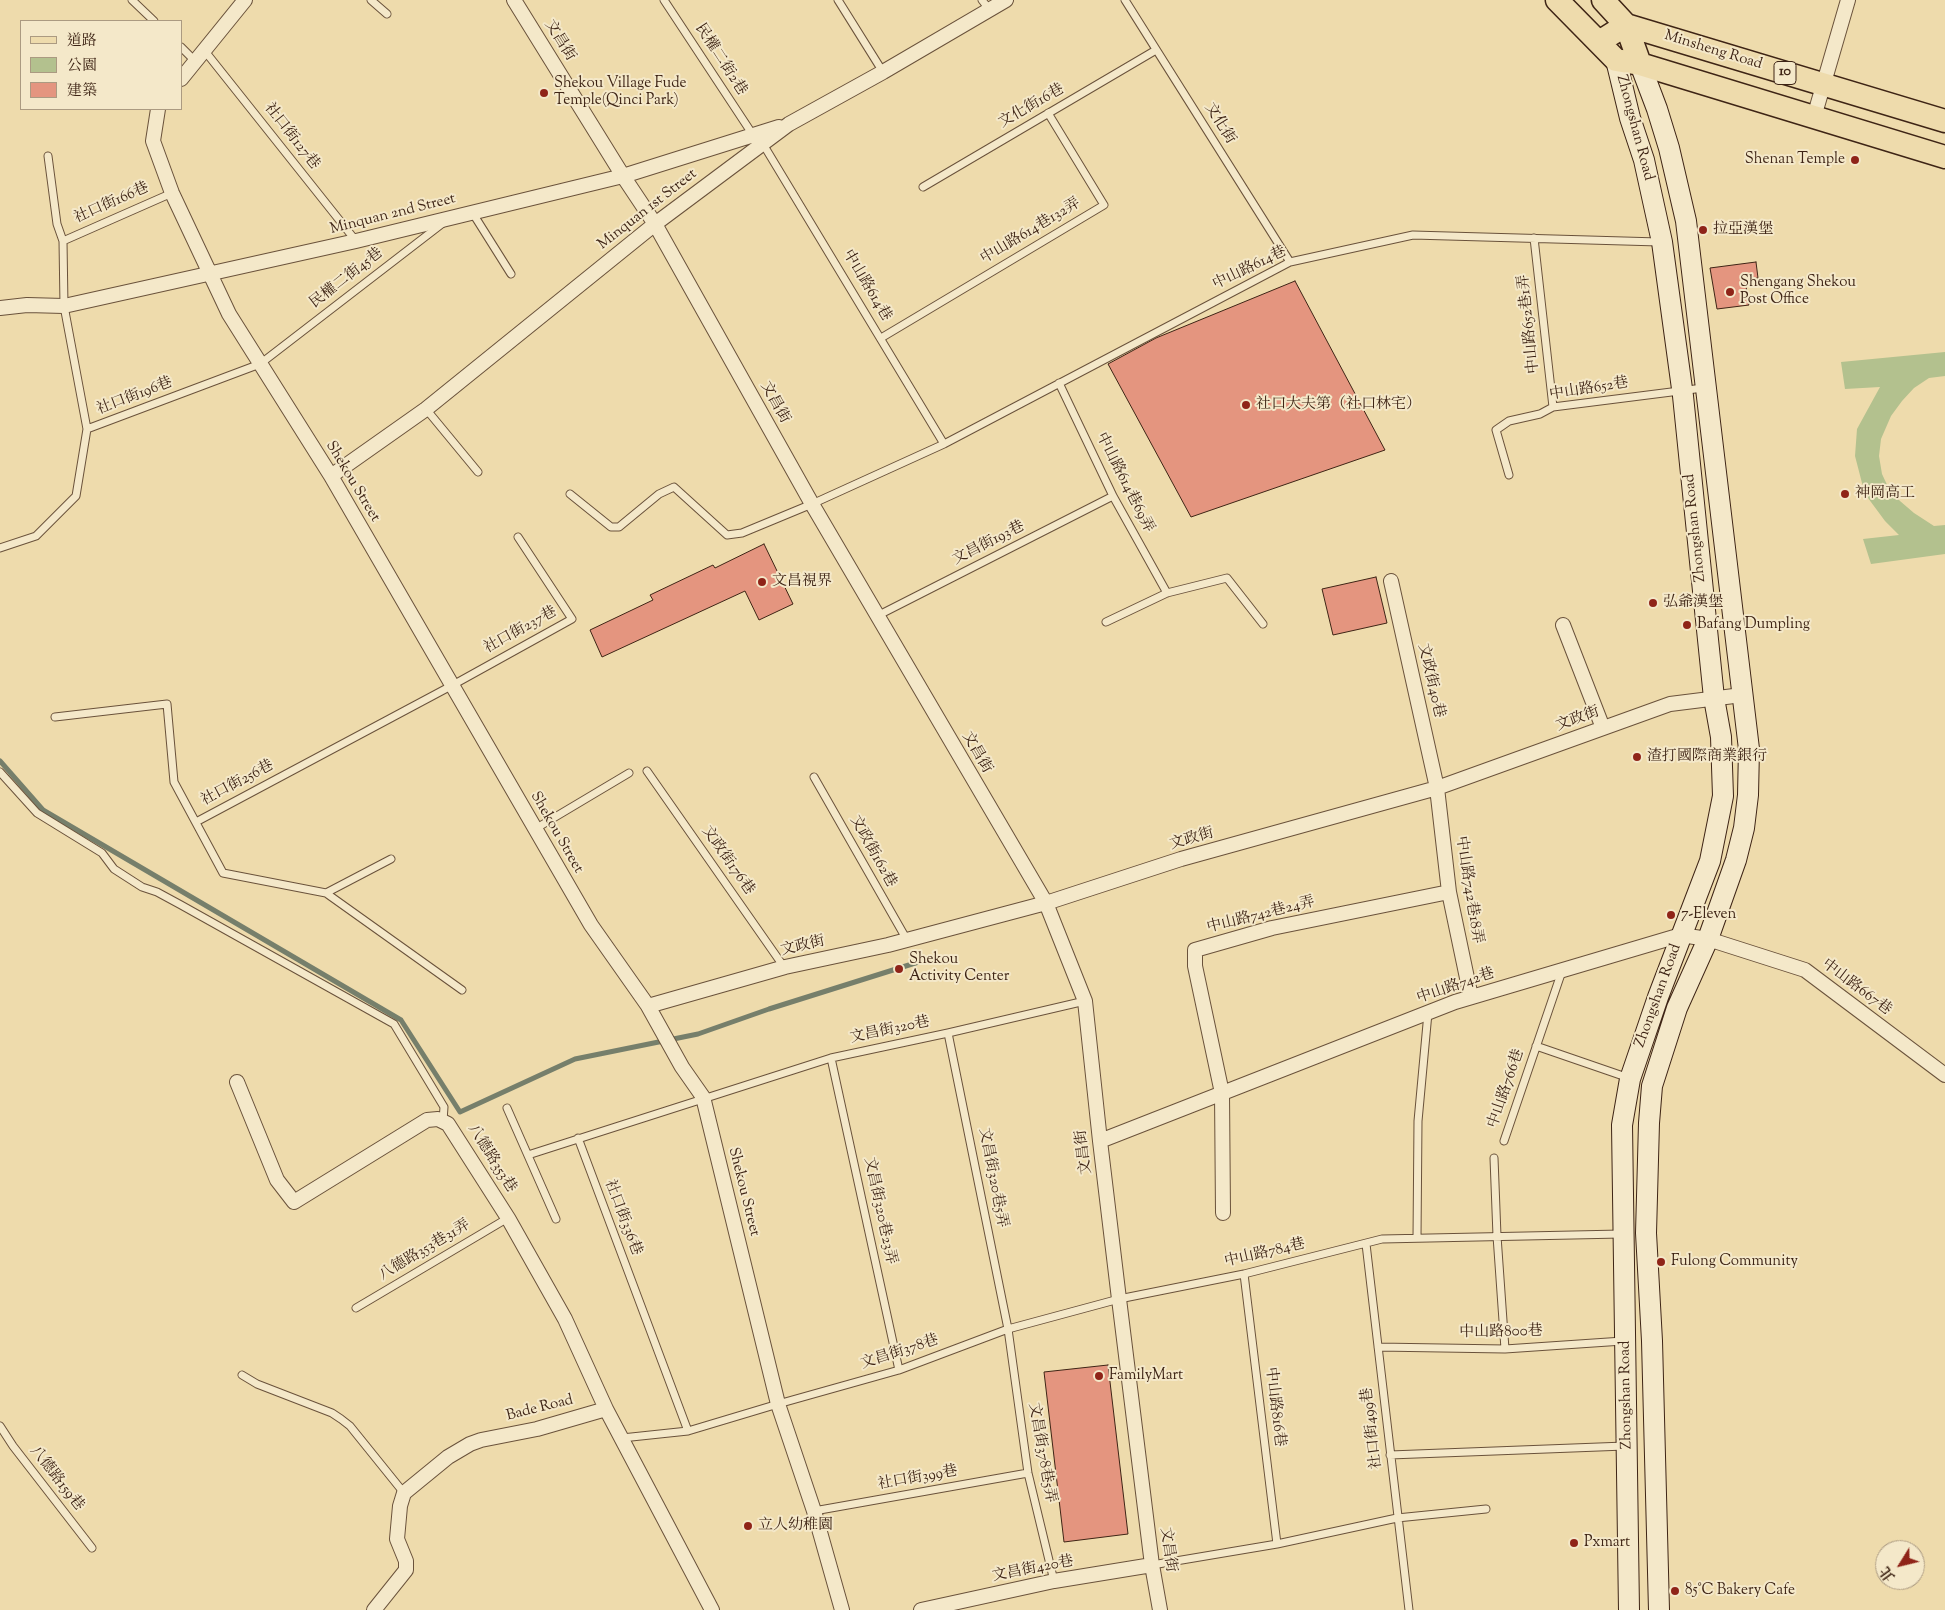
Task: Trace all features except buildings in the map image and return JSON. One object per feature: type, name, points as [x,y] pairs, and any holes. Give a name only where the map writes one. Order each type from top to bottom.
[{"type":"main road","name":"Zhongshan Road","points":[[1556,0],[1616,60]]},
{"type":"main road","name":"Zhongshan Road","points":[[1603,0],[1626,25],[1640,64]]},
{"type":"main road","points":[[1599,42],[1626,25]]},
{"type":"main road","name":"Minsheng Road","points":[[1626,25],[1945,121]]},
{"type":"main road","name":"10","points":[[1616,60],[1640,64],[1945,157]]},
{"type":"street","points":[[182,78],[245,0]]},
{"type":"street","name":"文昌街","points":[[514,0],[623,176],[655,224],[812,504],[1046,903],[1086,1001],[1100,1141],[1119,1298],[1152,1565],[1160,1610]]},
{"type":"street","name":"Minquan 1st Street","points":[[331,476],[426,409],[758,139],[883,72],[986,5],[1006,0]]},
{"type":"street","points":[[1814,117],[1848,0]]},
{"type":"street","name":"Zhongshan Road","points":[[1616,60],[1630,118],[1644,160],[1662,242],[1682,390],[1714,698],[1721,737],[1723,796],[1710,861],[1681,935],[1630,1079],[1622,1125],[1629,1610]]},
{"type":"street","name":"Zhongshan Road","points":[[1640,64],[1669,148],[1686,220],[1749,749],[1748,795],[1744,828],[1736,860],[1708,940],[1678,1008],[1652,1086],[1646,1233],[1652,1341],[1659,1610]]},
{"type":"street","name":"Shekou Street","points":[[158,110],[153,140],[172,193],[229,314],[331,476],[591,925],[648,1006],[703,1097],[778,1404],[814,1512],[842,1610]]},
{"type":"street","name":"Minquan 2nd Street","points":[[0,308],[27,305],[64,306],[210,274],[356,241],[623,176],[758,139]]},
{"type":"street","name":"文政街40巷","points":[[1391,581],[1437,788]]},
{"type":"street","points":[[1563,625],[1603,728]]},
{"type":"street","name":"文政街","points":[[648,1006],[785,967],[906,940],[1046,903],[1181,860],[1437,788],[1670,704],[1742,695]]},
{"type":"street","name":"中山路742巷18弄","points":[[1437,788],[1449,892],[1471,998]]},
{"type":"street","name":"中山路742巷24弄","points":[[1222,1093],[1195,966],[1195,950],[1272,928],[1449,892]]},
{"type":"street","name":"中山路742巷","points":[[1100,1141],[1471,998],[1681,935],[1708,940]]},
{"type":"street","name":"中山路667巷","points":[[1708,940],[1805,970],[1945,1075]]},
{"type":"street","name":"八德路353巷","points":[[237,1082],[277,1180],[294,1202],[427,1120],[443,1121],[452,1128],[508,1218],[565,1320],[606,1409]]},
{"type":"street","points":[[1222,1093],[1223,1213]]},
{"type":"street","points":[[606,1409],[712,1610]]},
{"type":"street","name":"Bade Road","points":[[404,1493],[448,1457],[470,1444],[481,1440],[537,1429],[606,1409]]},
{"type":"street","points":[[374,1610],[406,1570],[406,1561],[399,1548],[397,1539],[400,1506],[404,1493]]},
{"type":"street","name":"文昌街420巷","points":[[920,1610],[961,1606],[1054,1581],[1152,1565]]},
{"type":"lane","points":[[132,0],[153,20]]},
{"type":"lane","points":[[371,0],[387,14]]},
{"type":"lane","name":"民權二街2巷","points":[[664,0],[758,139]]},
{"type":"lane","points":[[838,0],[883,72]]},
{"type":"lane","name":"文化街","points":[[1125,0],[1290,262]]},
{"type":"lane","points":[[182,48],[196,61]]},
{"type":"lane","name":"社口街127巷","points":[[204,50],[356,241]]},
{"type":"lane","name":"文化街16巷","points":[[922,187],[1156,50]]},
{"type":"lane","name":"中山路614巷132弄","points":[[881,338],[1104,205],[1048,113]]},
{"type":"lane","name":"中山路614巷","points":[[758,139],[944,444]]},
{"type":"lane","points":[[48,156],[57,224],[63,241],[64,306],[87,429]]},
{"type":"lane","name":"社口街166巷","points":[[63,241],[172,193]]},
{"type":"lane","points":[[472,212],[511,274]]},
{"type":"lane","name":"民權二街45巷","points":[[260,364],[451,217]]},
{"type":"lane","name":"中山路614巷","points":[[570,494],[611,527],[619,527],[659,494],[674,487],[727,535],[742,533],[812,504],[944,444],[1290,262],[1413,236],[1662,242]]},
{"type":"lane","name":"中山路652巷1弄","points":[[1534,238],[1553,407]]},
{"type":"lane","name":"社口街196巷","points":[[0,548],[36,536],[76,496],[87,429],[260,364]]},
{"type":"lane","name":"中山路614巷69弄","points":[[1059,382],[1113,496],[1167,594]]},
{"type":"lane","name":"中山路652巷","points":[[1508,474],[1496,430],[1509,421],[1540,414],[1553,407],[1706,387]]},
{"type":"lane","points":[[426,409],[478,472]]},
{"type":"lane","name":"文昌街193巷","points":[[877,616],[1113,496]]},
{"type":"lane","name":"社口街237巷","points":[[451,686],[572,619],[518,537]]},
{"type":"lane","points":[[1106,622],[1167,594],[1227,578],[1263,624]]},
{"type":"lane","name":"社口街256巷","points":[[451,686],[196,822],[223,873],[326,893],[462,990]]},
{"type":"lane","points":[[55,717],[167,704],[174,782],[196,822]]},
{"type":"lane","name":"文政街176巷","points":[[647,771],[785,967]]},
{"type":"lane","points":[[0,772],[36,813],[102,853],[114,869],[142,887],[157,892],[181,905],[394,1024],[444,1107],[443,1121]]},
{"type":"lane","points":[[535,829],[629,773]]},
{"type":"lane","name":"文政街162巷","points":[[814,777],[906,940]]},
{"type":"lane","points":[[326,893],[390,859]]},
{"type":"lane","name":"中山路766巷","points":[[1504,1141],[1562,970]]},
{"type":"lane","name":"文昌街320巷","points":[[703,1097],[832,1058],[1086,1001]]},
{"type":"lane","points":[[1417,1238],[1418,1121],[1428,1013]]},
{"type":"lane","name":"文昌街320巷5弄","points":[[948,1033],[1008,1329]]},
{"type":"lane","name":"中山路766巷","points":[[1536,1046],[1630,1079]]},
{"type":"lane","name":"文昌街320巷23弄","points":[[832,1058],[899,1370]]},
{"type":"lane","points":[[528,1154],[703,1097]]},
{"type":"lane","points":[[507,1108],[556,1219]]},
{"type":"lane","name":"社口街336巷","points":[[578,1138],[688,1431]]},
{"type":"lane","points":[[1494,1158],[1504,1349]]},
{"type":"lane","name":"八德路353巷31弄","points":[[356,1308],[508,1218]]},
{"type":"lane","name":"中山路784巷","points":[[1119,1298],[1244,1274],[1382,1239],[1624,1234]]},
{"type":"lane","name":"社口街499巷","points":[[1366,1244],[1409,1610]]},
{"type":"lane","name":"中山路816巷","points":[[1244,1274],[1277,1544]]},
{"type":"lane","name":"文昌街378巷","points":[[622,1438],[688,1431],[899,1370],[1008,1329],[1119,1298]]},
{"type":"lane","name":"文昌街378巷5弄","points":[[1008,1329],[1028,1473],[1054,1581]]},
{"type":"lane","name":"中山路800巷","points":[[1378,1347],[1504,1349],[1626,1340]]},
{"type":"lane","points":[[242,1375],[257,1384],[332,1413],[341,1419],[350,1426],[404,1493]]},
{"type":"lane","name":"八德路159巷","points":[[0,1426],[13,1446],[92,1548]]},
{"type":"lane","points":[[1390,1455],[1628,1446]]},
{"type":"lane","name":"社口街399巷","points":[[814,1512],[1028,1473]]},
{"type":"lane","points":[[1152,1565],[1277,1544],[1397,1518],[1486,1509]]},
{"type":"green space","points":[[1945,352],[1945,376],[1929,378],[1914,388],[1902,401],[1891,416],[1881,439],[1879,456],[1882,474],[1889,489],[1900,501],[1934,526],[1945,525],[1945,554],[1871,564],[1863,539],[1899,535],[1885,521],[1868,498],[1855,456],[1857,429],[1880,387],[1845,389],[1841,362]]},
{"type":"waterway","points":[[0,761],[43,810],[401,1020],[460,1112],[575,1059],[698,1034],[769,1009],[928,959]]},
{"type":"place","name":"Shekou Village Fude Temple(Qinci Park)","points":[[544,93]]},
{"type":"place","name":"Shenan Temple","points":[[1855,160]]},
{"type":"place","name":"拉亞漢堡","points":[[1703,230]]},
{"type":"place","name":"Shengang Shekou Post Office","points":[[1730,292]]},
{"type":"place","name":"社口大夫第（社口林宅）","points":[[1246,405]]},
{"type":"place","name":"神岡高工","points":[[1845,494]]},
{"type":"place","name":"文昌視界","points":[[762,582]]},
{"type":"place","name":"弘爺漢堡","points":[[1653,603]]},
{"type":"place","name":"Bafang Dumpling","points":[[1687,625]]},
{"type":"place","name":"渣打國際商業銀行","points":[[1637,757]]},
{"type":"place","name":"7-Eleven","points":[[1671,915]]},
{"type":"place","name":"Shekou Activity Center","points":[[899,969]]},
{"type":"place","name":"Fulong Community","points":[[1661,1262]]},
{"type":"place","name":"FamilyMart","points":[[1099,1376]]},
{"type":"place","name":"立人幼稚園","points":[[748,1526]]},
{"type":"place","name":"Pxmart","points":[[1574,1543]]},
{"type":"place","name":"85°C Bakery Cafe","points":[[1675,1591]]}]
